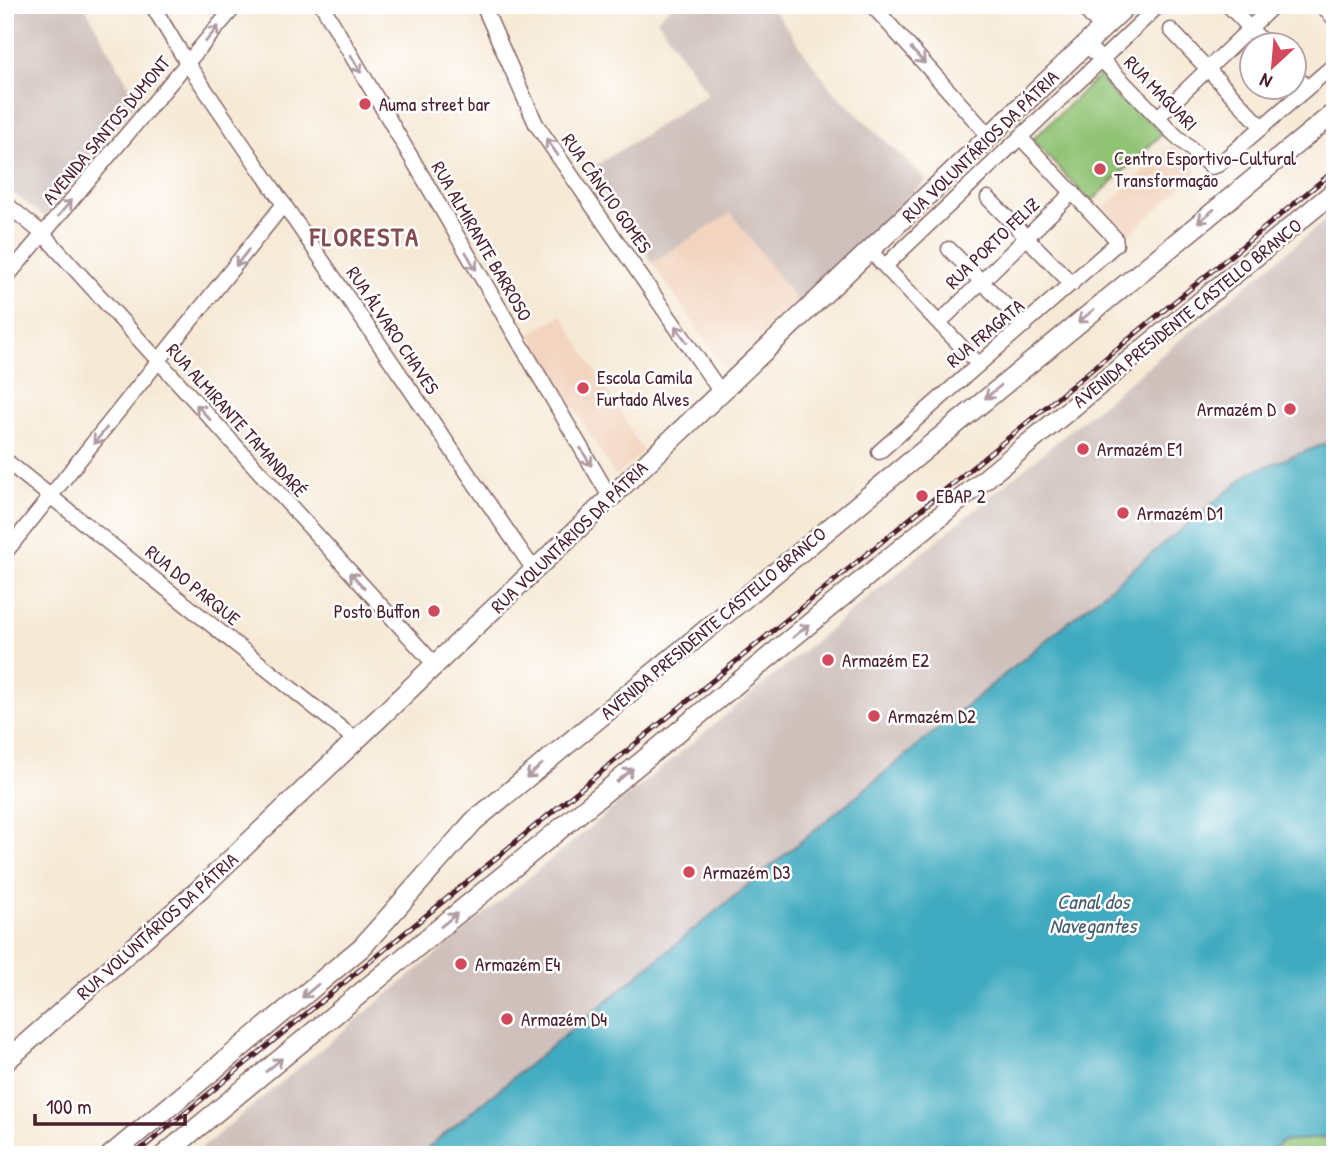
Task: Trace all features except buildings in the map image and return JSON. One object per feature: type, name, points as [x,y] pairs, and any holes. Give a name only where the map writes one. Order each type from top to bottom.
[{"type":"main road","name":"RUA VOLUNTÁRIOS DA PÁTRIA","points":[[5,1062],[201,888],[1127,5]]},
{"type":"main road","name":"AVENIDA PRESIDENTE CASTELLO BRANCO","points":[[111,1155],[362,947],[474,821],[1335,110]]},
{"type":"main road","name":"AVENIDA PRESIDENTE CASTELLO BRANCO","points":[[164,1155],[1335,191]]},
{"type":"street","name":"RUA ÁLVARO CHAVES","points":[[152,5],[187,63],[534,570]]},
{"type":"street","name":"AVENIDA SANTOS DUMONT","points":[[5,279],[236,5]]},
{"type":"street","name":"RUA ALMIRANTE BARROSO","points":[[322,5],[610,497]]},
{"type":"street","name":"RUA CÂNCIO GOMES","points":[[483,5],[536,124],[720,391]]},
{"type":"street","points":[[491,5],[492,21]]},
{"type":"street","points":[[872,5],[990,137]]},
{"type":"street","points":[[1081,5],[1102,29]]},
{"type":"street","points":[[885,267],[1159,5]]},
{"type":"street","points":[[1228,5],[1255,32]]},
{"type":"street","points":[[1158,117],[1274,5]]},
{"type":"street","points":[[1321,5],[1335,19]]},
{"type":"street","points":[[1171,30],[1262,127],[1291,102]]},
{"type":"street","name":"RUA MAGUARI","points":[[1086,44],[1211,167],[1218,165],[1262,127]]},
{"type":"street","points":[[1308,87],[1335,64]]},
{"type":"street","points":[[1020,137],[1073,192]]},
{"type":"street","name":"RUA PORTO FELIZ","points":[[939,323],[1073,192]]},
{"type":"street","name":"RUA FRAGATA","points":[[879,452],[1116,244],[1115,238],[1073,192]]},
{"type":"street","points":[[988,198],[1072,284]]},
{"type":"street","name":"RUA ALMIRANTE TAMANDARÉ","points":[[5,203],[43,234],[436,666]]},
{"type":"street","points":[[5,553],[284,204]]},
{"type":"street","points":[[949,249],[1025,325]]},
{"type":"street","points":[[871,252],[978,364]]},
{"type":"street","name":"RUA DO PARQUE","points":[[5,460],[356,741]]},
{"type":"shaded area","points":[[5,5],[84,5],[137,100],[46,218],[5,187]]},
{"type":"shaded area","points":[[673,5],[770,5],[832,90],[926,180],[798,303],[731,213],[652,263],[589,170],[708,94],[657,19]]},
{"type":"shaded area","points":[[1173,145],[1198,172],[1130,234],[1105,207]]},
{"type":"shaded area","points":[[1335,212],[1335,440],[1251,472],[419,1155],[193,1155]]},
{"type":"shaded area","points":[[731,213],[798,303],[727,371],[652,263]]},
{"type":"shaded area","name":"Escola Camila Furtado Alves","points":[[562,315],[643,451],[616,477],[530,334]]},
{"type":"green space","points":[[1103,72],[1107,77],[1103,82],[1121,102],[1127,97],[1162,134],[1091,202],[1032,140]]},
{"type":"green space","points":[[1335,1136],[1335,1155],[1269,1155],[1281,1142]]},
{"type":"water","name":"Canal dos Navegantes","points":[[1335,440],[1335,1136],[1281,1142],[1269,1155],[419,1155],[1251,472]]},
{"type":"railway","points":[[134,1155],[1335,170]]},
{"type":"place","name":"Auma street bar","points":[[365,104]]},
{"type":"place","name":"Centro Esportivo-Cultural Transformação","points":[[1100,169]]},
{"type":"place","name":"Escola Camila Furtado Alves","points":[[583,388]]},
{"type":"place","name":"Armazém D","points":[[1290,409]]},
{"type":"place","name":"Armazém E1","points":[[1083,449]]},
{"type":"place","name":"EBAP 2","points":[[922,496]]},
{"type":"place","name":"Armazém D1","points":[[1123,513]]},
{"type":"place","name":"Posto Buffon","points":[[434,611]]},
{"type":"place","name":"Armazém E2","points":[[828,660]]},
{"type":"place","name":"Armazém D2","points":[[874,716]]},
{"type":"place","name":"Armazém D3","points":[[689,872]]},
{"type":"place","name":"Armazém E4","points":[[461,964]]},
{"type":"place","name":"Armazém D4","points":[[507,1019]]},
{"type":"district","name":"FLORESTA","points":[[365,236]]}]
